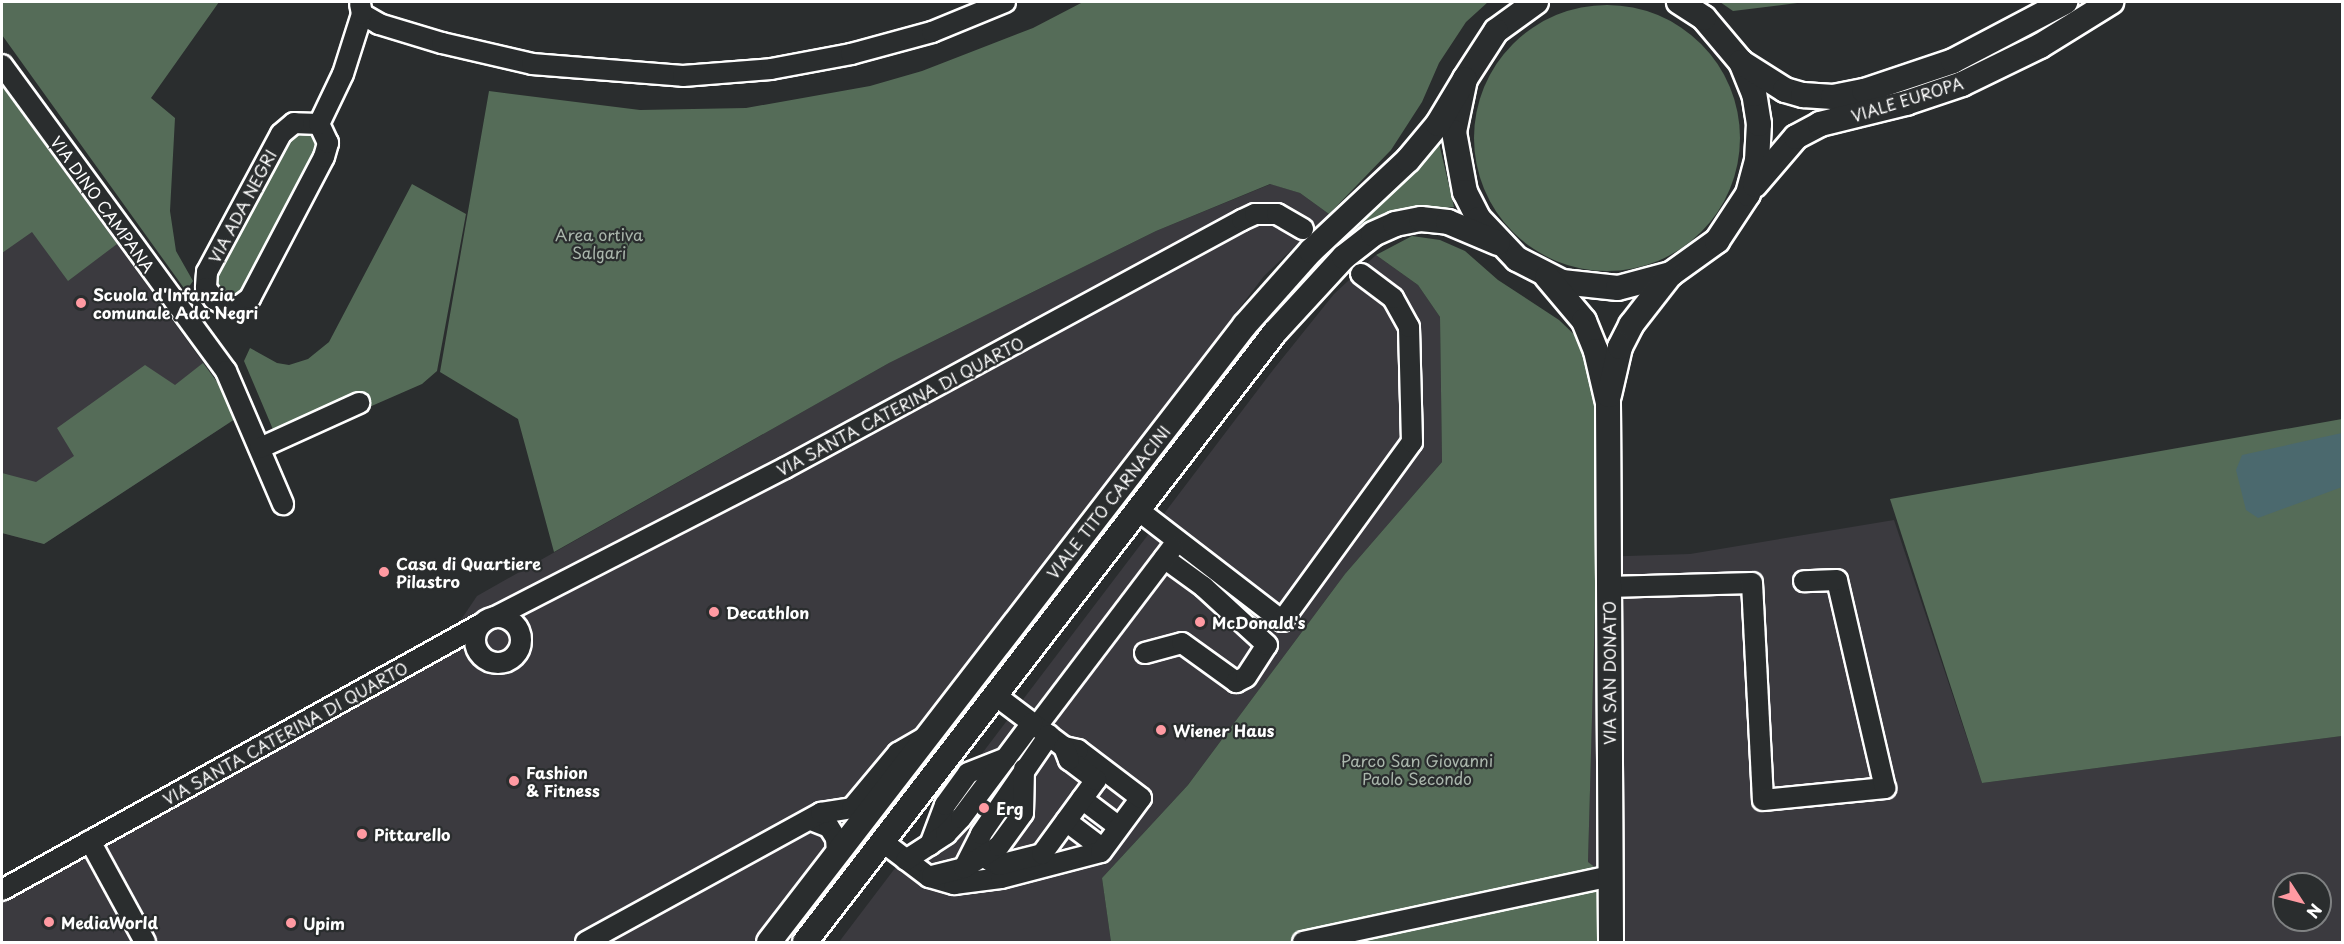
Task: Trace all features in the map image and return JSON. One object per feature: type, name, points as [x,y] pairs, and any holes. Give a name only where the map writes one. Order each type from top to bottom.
[{"type":"main road","name":"VIALE TITO CARNACINI","points":[[770,942],[1245,325],[1311,251],[1408,160],[1438,124],[1496,31],[1536,2]]},
{"type":"main road","points":[[1465,80],[1454,132],[1457,163],[1474,210],[1498,243],[1547,277],[1594,288],[1618,288],[1671,274],[1717,241],[1748,194],[1757,160],[1759,124],[1754,94],[1741,62],[1704,18],[1679,2]]},
{"type":"main road","name":"VIALE EUROPA","points":[[1741,62],[1785,90],[1816,97],[1843,95],[1953,61],[2065,2]]},
{"type":"main road","name":"VIALE EUROPA","points":[[1748,194],[1796,137],[1820,124],[1906,103],[1962,84],[2040,46],[2111,2]]},
{"type":"main road","name":"VIALE TITO CARNACINI","points":[[805,942],[1293,311],[1344,257],[1373,234],[1395,224],[1426,220],[1448,222],[1498,243]]},
{"type":"main road","name":"VIA SAN DONATO","points":[[1611,942],[1608,403],[1620,347],[1630,325],[1671,274]]},
{"type":"main road","name":"VIA SAN DONATO","points":[[1547,277],[1584,321],[1596,351],[1608,403]]},
{"type":"street","points":[[319,124],[338,88],[361,8],[380,24],[432,40],[532,64],[683,76],[771,69],[851,54],[932,32],[1005,2]]},
{"type":"street","name":"VIA DINO CAMPANA","points":[[2,65],[226,371],[283,504]]},
{"type":"street","name":"VIA ADA NEGRI","points":[[294,123],[319,124],[328,143],[324,157],[250,298],[239,306],[226,306],[214,299],[206,288],[207,272],[281,134],[294,123]]},
{"type":"street","name":"VIA SANTA CATERINA DI QUARTO","points":[[2,890],[488,620],[785,468],[1242,220],[1255,214],[1277,214],[1303,229]]},
{"type":"street","points":[[1138,510],[1282,621],[1407,453],[1413,430],[1409,327],[1393,298],[1361,274]]},
{"type":"street","points":[[260,448],[360,403]]},
{"type":"street","points":[[964,868],[981,834],[1045,733],[1164,558],[1178,541]]},
{"type":"street","points":[[1145,653],[1182,644],[1236,682],[1246,677],[1266,645],[1204,587],[1164,558]]},
{"type":"street","points":[[1609,587],[1752,583],[1764,800],[1885,788],[1837,580],[1804,581]]},
{"type":"street","points":[[883,842],[929,877],[954,884],[979,882],[1103,849],[1141,798],[1078,750],[1045,733],[996,695]]},
{"type":"street","points":[[906,860],[930,845],[945,805],[968,773],[1006,758],[1045,733]]},
{"type":"street","points":[[988,854],[989,860],[999,865],[1041,854],[1096,780],[1069,760],[1045,733]]},
{"type":"street","points":[[586,942],[821,813],[852,808],[898,753],[928,735]]},
{"type":"street","points":[[929,877],[964,868],[988,854],[1023,813],[1024,769]]},
{"type":"street","points":[[1082,799],[1119,827]]},
{"type":"street","points":[[811,820],[829,827],[836,838],[837,854]]},
{"type":"street","points":[[1066,821],[1103,849]]},
{"type":"street","points":[[90,841],[145,942]]},
{"type":"street","points":[[1303,942],[1611,876]]},
{"type":"shaded area","name":"Scuola d'Infanzia comunale Ada Negri","points":[[64,171],[223,390],[235,419],[44,544],[2,533],[2,193]]},
{"type":"shaded area","points":[[1271,184],[1300,193],[1329,214],[1264,276],[754,942],[2,942],[2,876],[183,782],[452,633],[477,596],[889,363],[1156,231]]},
{"type":"shaded area","points":[[1376,255],[1418,285],[1440,317],[1442,462],[1345,574],[1188,785],[1102,878],[1111,942],[839,942],[1273,370],[1334,294]]},
{"type":"shaded area","points":[[1894,520],[1982,783],[2342,736],[2342,942],[1608,942],[1588,862],[1596,557],[1690,554]]},
{"type":"green space","points":[[2,2],[219,2],[151,98],[175,118],[170,211],[176,251],[193,281],[186,291],[2,35]]},
{"type":"green space","name":"Area ortiva Salgari","points":[[1083,2],[1488,2],[1466,22],[1439,63],[1422,102],[1391,150],[1329,214],[1300,193],[1270,184],[1156,231],[889,363],[554,552],[518,419],[440,372],[489,91],[640,110],[746,108],[870,86],[922,71],[1033,28]]},
{"type":"green space","points":[[1720,2],[1805,2],[1733,11]]},
{"type":"green space","points":[[1607,5],[1633,8],[1658,15],[1681,28],[1701,44],[1717,64],[1730,87],[1737,112],[1740,138],[1737,164],[1730,189],[1717,212],[1701,232],[1681,248],[1658,261],[1633,268],[1607,271],[1581,268],[1556,261],[1533,248],[1513,232],[1497,212],[1484,189],[1477,164],[1474,138],[1477,112],[1484,87],[1497,64],[1513,44],[1533,28],[1556,15],[1581,8]]},
{"type":"green space","points":[[2,86],[117,244],[68,281],[32,232],[2,253]]},
{"type":"green space","points":[[296,128],[315,132],[321,140],[246,294],[236,301],[212,288],[213,272],[285,136]]},
{"type":"green space","points":[[1439,143],[1454,207],[1398,212],[1351,240],[970,713],[963,709],[1264,322],[1300,279],[1416,170]]},
{"type":"green space","points":[[412,184],[466,214],[437,371],[422,384],[280,446],[244,361],[250,348],[277,363],[289,365],[308,359],[329,342]]},
{"type":"green space","name":"Parco San Giovanni Paolo Secondo","points":[[1412,236],[1440,240],[1465,251],[1498,280],[1559,320],[1581,341],[1592,366],[1599,464],[1588,862],[1605,875],[1608,942],[1111,942],[1102,878],[1188,785],[1345,574],[1442,462],[1440,317],[1418,285],[1376,255]]},
{"type":"green space","points":[[203,363],[223,390],[235,419],[44,544],[2,533],[2,473],[36,482],[74,456],[57,428],[145,365],[175,385]]},
{"type":"green space","points":[[2342,419],[2342,736],[1982,783],[1890,499]]},
{"type":"water","points":[[2342,433],[2342,487],[2258,518],[2246,510],[2236,470],[2242,455]]},
{"type":"place","name":"Scuola d'Infanzia comunale Ada Negri","points":[[81,303]]},
{"type":"place","name":"Casa di Quartiere Pilastro","points":[[384,572]]},
{"type":"place","name":"Decathlon","points":[[714,612]]},
{"type":"place","name":"McDonald's","points":[[1200,622]]},
{"type":"place","name":"Wiener Haus","points":[[1161,730]]},
{"type":"place","name":"Fashion & Fitness","points":[[514,781]]},
{"type":"place","name":"Erg","points":[[984,808]]},
{"type":"place","name":"Pittarello","points":[[362,834]]},
{"type":"place","name":"MediaWorld","points":[[49,922]]},
{"type":"place","name":"Upim","points":[[291,923]]}]
